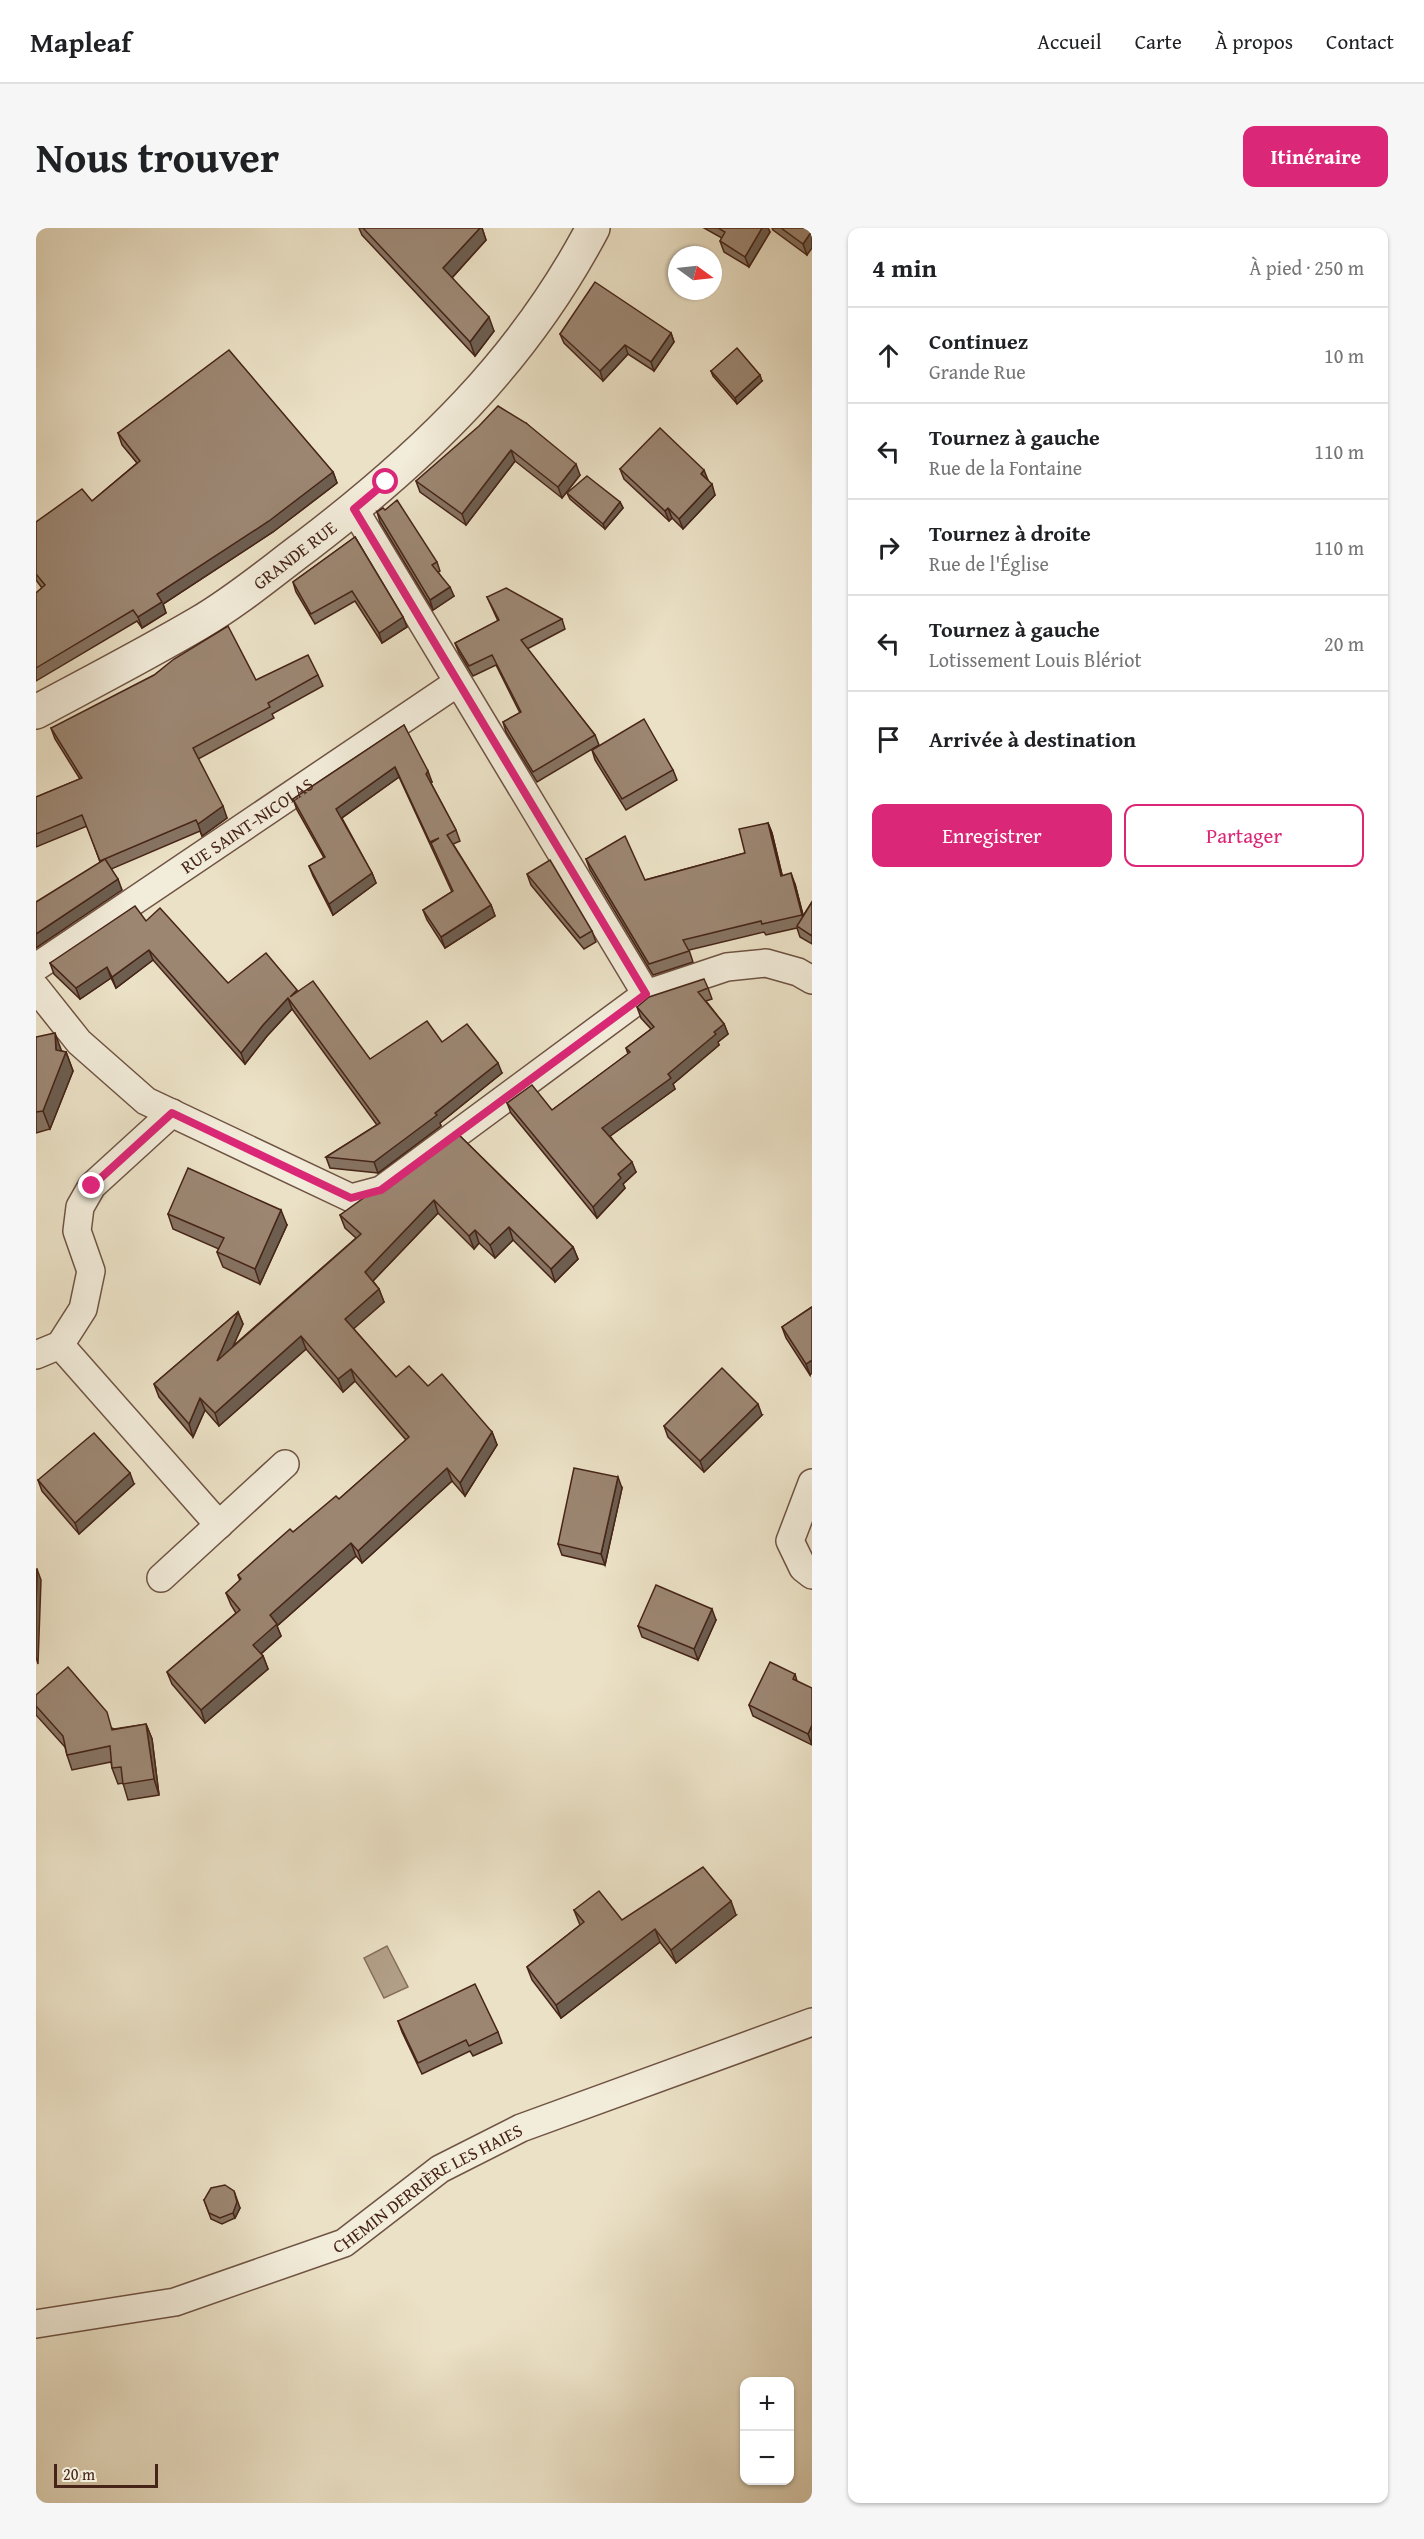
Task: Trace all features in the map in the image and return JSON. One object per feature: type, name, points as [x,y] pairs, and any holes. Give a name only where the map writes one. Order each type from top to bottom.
[{"type":"street","name":"GRANDE RUE","points":[[36,712],[201,622],[240,596],[354,509],[417,456],[471,401],[513,352],[551,299],[593,228]]},
{"type":"street","points":[[354,509],[646,994]]},
{"type":"street","name":"RUE SAINT-NICOLAS","points":[[36,967],[458,683]]},
{"type":"street","points":[[36,988],[79,1042],[146,1101],[351,1198],[381,1190],[646,994],[727,967],[766,963],[798,972],[812,980]]},
{"type":"street","points":[[172,1113],[92,1186],[80,1207],[77,1231],[91,1271],[83,1309],[48,1350],[219,1525]]},
{"type":"street","points":[[161,1578],[285,1464]]},
{"type":"street","points":[[812,1483],[790,1541],[803,1568],[812,1575]]},
{"type":"street","name":"CHEMIN DERRIÈRE LES HAIES","points":[[36,2324],[175,2302],[344,2243],[440,2169],[521,2128],[812,2022]]},
{"type":"shaded area","points":[[387,1946],[408,1987],[384,1998],[364,1958]]},
{"type":"building","points":[[363,228],[480,228],[443,268],[489,317],[470,342]]},
{"type":"building","points":[[718,228],[762,228],[745,257],[720,241],[725,232]]},
{"type":"building","points":[[781,228],[812,228],[812,231],[803,244]]},
{"type":"building","points":[[595,282],[671,333],[651,362],[625,345],[600,371],[560,334]]},
{"type":"building","points":[[737,348],[760,375],[735,398],[711,371]]},
{"type":"building","points":[[229,350],[333,472],[269,521],[157,594],[162,602],[138,617],[133,610],[36,668],[36,593],[45,585],[36,574],[36,522],[82,489],[92,501],[140,461],[118,433]]},
{"type":"building","points":[[498,406],[526,423],[576,464],[558,487],[511,450],[462,514],[416,481],[479,426]]},
{"type":"building","points":[[660,428],[704,470],[701,474],[712,484],[679,519],[668,508],[665,511],[620,469]]},
{"type":"building","points":[[587,476],[620,502],[603,524],[567,493]]},
{"type":"building","points":[[397,500],[437,562],[432,565],[450,587],[430,600],[377,512],[383,508],[385,510]]},
{"type":"building","points":[[355,537],[403,617],[379,633],[352,591],[311,614],[293,582]]},
{"type":"building","points":[[506,588],[562,619],[521,640],[595,735],[533,772],[503,722],[521,712],[492,655],[469,666],[455,643],[499,620],[487,597]]},
{"type":"building","points":[[228,626],[256,680],[308,655],[318,675],[268,703],[270,707],[193,748],[223,806],[198,824],[196,820],[100,861],[82,815],[36,834],[36,797],[82,778],[51,728],[154,675],[174,659]]},
{"type":"building","points":[[644,719],[673,770],[622,799],[592,750]]},
{"type":"building","points":[[404,725],[428,771],[426,774],[456,830],[447,835],[491,905],[441,937],[423,910],[453,891],[431,843],[439,838],[430,842],[395,767],[336,809],[372,873],[329,904],[309,866],[325,857],[293,799]]},
{"type":"building","points":[[768,823],[781,876],[791,873],[802,915],[762,924],[761,921],[683,940],[689,951],[649,964],[586,859],[625,836],[645,880],[745,853],[739,829]]},
{"type":"building","points":[[105,859],[118,879],[36,934],[36,902]]},
{"type":"building","points":[[550,860],[592,931],[580,938],[527,874]]},
{"type":"building","points":[[812,902],[812,936],[797,926]]},
{"type":"building","points":[[135,906],[146,921],[160,908],[228,983],[266,953],[297,990],[290,997],[313,981],[370,1059],[427,1021],[442,1042],[467,1024],[498,1063],[435,1113],[437,1115],[374,1162],[326,1157],[380,1123],[288,998],[241,1053],[149,950],[112,977],[107,967],[76,988],[50,963]]},
{"type":"building","points":[[704,979],[708,988],[698,992],[724,1024],[714,1032],[716,1034],[668,1074],[671,1078],[602,1128],[632,1162],[618,1174],[621,1178],[593,1207],[507,1103],[532,1085],[552,1110],[630,1052],[626,1048],[654,1027],[637,1007],[649,997]]},
{"type":"building","points":[[55,1033],[56,1050],[66,1052],[43,1111],[36,1112],[36,1037]]},
{"type":"building","points":[[459,1135],[573,1247],[551,1269],[509,1227],[490,1245],[475,1230],[469,1236],[434,1200],[365,1272],[379,1289],[345,1319],[396,1377],[409,1366],[428,1386],[442,1374],[492,1432],[460,1483],[447,1468],[358,1551],[351,1543],[270,1615],[277,1624],[253,1645],[263,1656],[201,1710],[167,1672],[240,1610],[226,1593],[241,1579],[238,1575],[290,1529],[293,1532],[336,1496],[339,1499],[409,1437],[351,1369],[338,1379],[301,1336],[215,1413],[200,1398],[189,1424],[154,1384],[238,1312],[217,1361],[361,1234],[340,1215],[365,1197],[386,1190]]},
{"type":"building","points":[[188,1168],[281,1210],[255,1269],[217,1252],[224,1238],[168,1214]]},
{"type":"building","points":[[812,1307],[812,1360],[806,1364],[782,1327]]},
{"type":"building","points":[[722,1368],[758,1404],[700,1461],[664,1426]]},
{"type":"building","points":[[94,1433],[130,1473],[75,1523],[38,1480]]},
{"type":"building","points":[[574,1468],[618,1477],[601,1554],[558,1544]]},
{"type":"building","points":[[656,1585],[712,1609],[694,1649],[638,1626]]},
{"type":"building","points":[[770,1662],[795,1674],[793,1679],[812,1688],[812,1725],[808,1734],[749,1705]]},
{"type":"building","points":[[68,1667],[107,1712],[112,1730],[146,1724],[154,1779],[123,1784],[121,1767],[112,1768],[110,1746],[67,1755],[63,1736],[36,1706],[36,1695]]},
{"type":"building","points":[[703,1867],[731,1901],[671,1950],[655,1929],[556,2005],[527,1967],[584,1922],[574,1910],[599,1891],[622,1920]]},
{"type":"building","points":[[475,1984],[498,2032],[469,2046],[466,2040],[418,2063],[398,2021]]},
{"type":"building","points":[[225,2185],[234,2191],[237,2202],[233,2213],[220,2218],[209,2213],[204,2200],[211,2188]]},
{"type":"route","points":[[92,1186],[172,1113],[351,1198],[381,1190],[646,994],[354,509],[386,482]]}]
